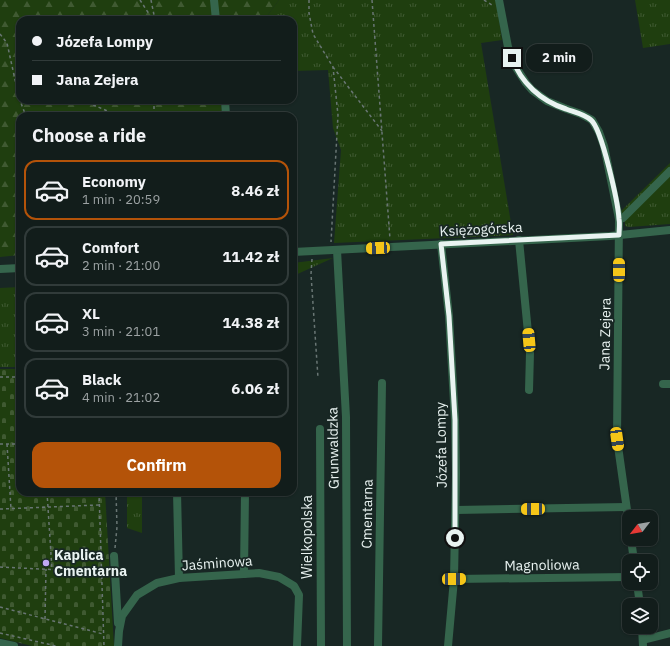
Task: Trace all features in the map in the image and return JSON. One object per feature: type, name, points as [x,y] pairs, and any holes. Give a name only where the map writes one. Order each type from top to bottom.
[{"type":"street","points":[[214,0],[216,16]]},
{"type":"street","name":"Jana Zejera","points":[[499,0],[510,53],[515,66],[526,83],[547,101],[592,120],[604,146],[619,219],[617,439],[627,510]]},
{"type":"street","points":[[619,219],[623,218],[670,171]]},
{"type":"street","name":"Księżogórska","points":[[297,252],[619,235],[670,230]]},
{"type":"street","points":[[519,240],[530,353],[529,390]]},
{"type":"street","name":"Józefa Lompy","points":[[441,244],[450,332],[455,420],[456,510],[454,579],[448,646]]},
{"type":"street","name":"Grunwaldzka","points":[[334,250],[346,417],[347,646]]},
{"type":"street","points":[[0,269],[16,268]]},
{"type":"street","name":"Cmentarna","points":[[378,646],[382,383]]},
{"type":"street","name":"Wielkopolska","points":[[320,429],[321,646]]},
{"type":"street","points":[[177,496],[180,578]]},
{"type":"street","points":[[244,574],[245,496]]},
{"type":"street","points":[[456,510],[626,507]]},
{"type":"street","points":[[114,556],[118,631]]},
{"type":"street","name":"Jaśminowa","points":[[118,646],[118,631],[122,616],[137,595],[157,583],[180,578],[259,573],[279,577],[294,586],[299,595],[297,646]]},
{"type":"street","name":"Magnoliowa","points":[[454,579],[622,577]]},
{"type":"street","points":[[643,643],[670,634]]},
{"type":"street","points":[[0,643],[14,646]]},
{"type":"path","points":[[140,0],[151,16]]},
{"type":"path","points":[[152,0],[154,16]]},
{"type":"path","points":[[309,0],[309,13],[313,34],[333,67],[382,132]]},
{"type":"path","points":[[372,0],[391,247]]},
{"type":"path","points":[[0,34],[6,43],[16,85]]},
{"type":"path","points":[[333,67],[338,115],[334,250]]},
{"type":"path","points":[[91,104],[109,112]]},
{"type":"path","points":[[312,251],[311,274],[318,378]]},
{"type":"path","points":[[0,377],[16,377]]},
{"type":"path","points":[[0,444],[16,444]]},
{"type":"path","points":[[7,444],[11,509]]},
{"type":"path","points":[[47,496],[52,570]]},
{"type":"path","points":[[99,496],[104,646]]},
{"type":"path","points":[[114,556],[117,527],[116,496]]},
{"type":"path","points":[[0,509],[99,505]]},
{"type":"path","points":[[0,567],[101,572]]},
{"type":"path","points":[[45,619],[46,569]]},
{"type":"path","points":[[0,607],[103,634]]},
{"type":"path","points":[[0,633],[56,646]]},
{"type":"green space","points":[[0,0],[279,0],[267,16],[16,16],[16,104],[221,104],[222,112],[16,112],[16,255],[0,257]]},
{"type":"green space","points":[[279,0],[496,0],[502,40],[481,43],[513,235],[334,243],[341,150],[333,128],[328,70],[297,71],[297,16],[267,16]]},
{"type":"green space","points":[[635,0],[670,0],[670,44],[643,48]]},
{"type":"green space","points":[[670,163],[670,224],[625,226],[621,211]]},
{"type":"green space","points":[[333,258],[297,274],[297,262]]},
{"type":"green space","points":[[16,287],[16,367],[0,367],[0,288]]},
{"type":"green space","points":[[0,369],[16,369],[16,496],[105,496],[114,646],[32,646],[0,638]]},
{"type":"green space","points":[[127,496],[142,496],[142,533],[127,528]]},
{"type":"place","name":"Kaplica Cmentarna","points":[[46,563]]},
{"type":"route","points":[[455,538],[455,420],[449,316],[441,244],[619,235],[619,219],[604,146],[596,126],[592,120],[587,117],[547,101],[532,90],[515,66],[512,58]]}]
